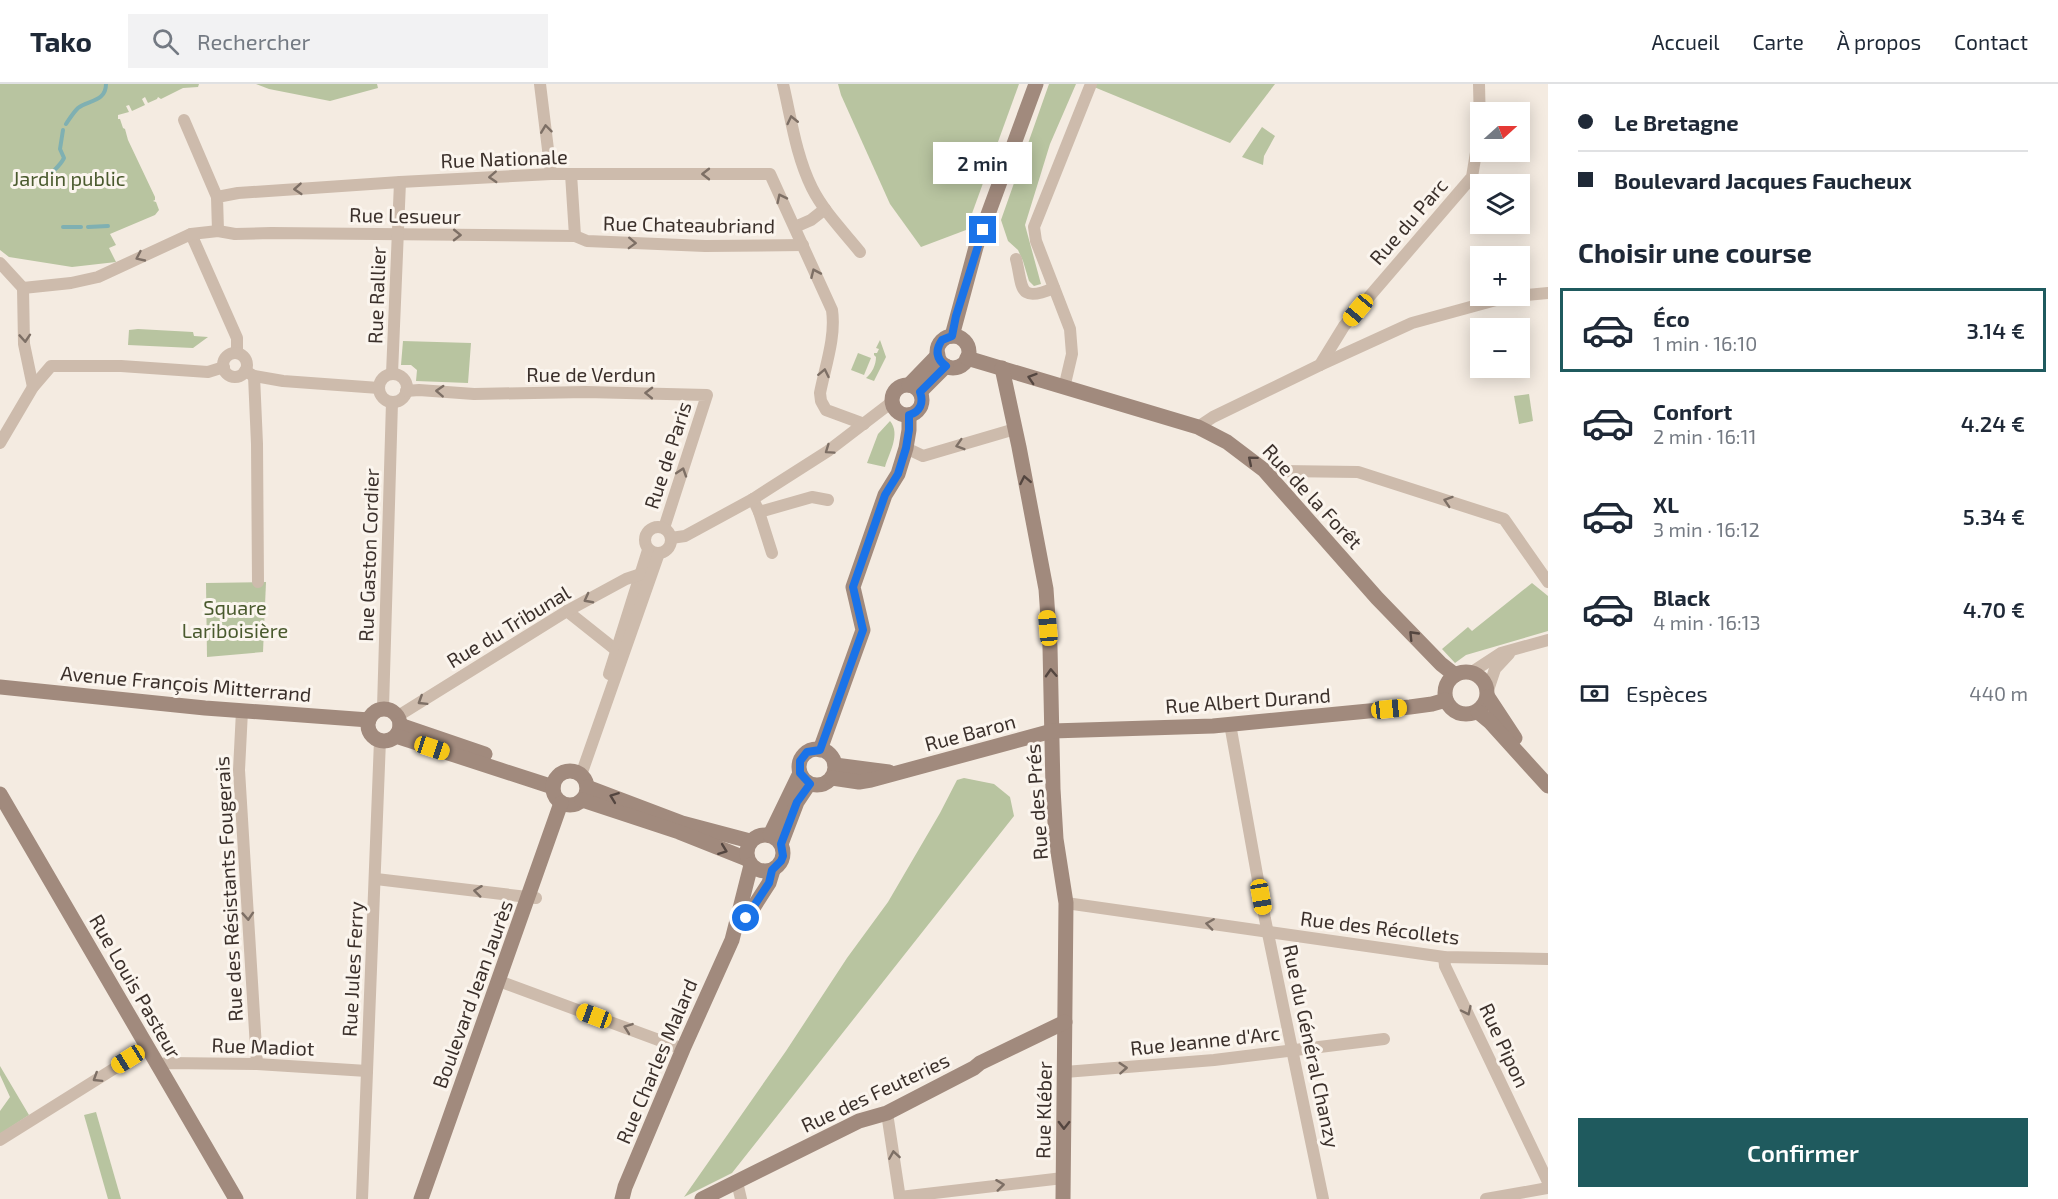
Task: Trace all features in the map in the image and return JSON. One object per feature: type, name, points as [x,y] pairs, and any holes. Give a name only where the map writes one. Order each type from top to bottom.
[{"type":"main road","points":[[952,336],[976,247],[1036,84]]},
{"type":"main road","points":[[952,336],[964,341],[969,349],[967,358],[964,363],[956,367],[942,360],[937,350],[942,340],[952,336]]},
{"type":"main road","name":"Rue de la Forêt","points":[[967,358],[1198,427],[1227,442],[1247,456],[1270,478],[1377,598],[1441,664],[1455,675]]},
{"type":"main road","points":[[915,389],[922,402],[918,411],[909,415],[896,410],[892,397],[897,389],[915,389],[942,360]]},
{"type":"main road","name":"Rue des Prés","points":[[1002,368],[1046,589],[1052,678],[1056,839],[1066,903],[1065,1022]]},
{"type":"main road","points":[[820,750],[863,630],[853,587],[885,495],[898,474],[906,448],[909,415]]},
{"type":"main road","points":[[1488,694],[1486,703],[1473,714],[1462,714],[1452,710],[1445,694],[1447,683],[1455,675],[1472,672],[1482,679],[1488,694],[1530,764]]},
{"type":"main road","name":"Avenue François Mitterrand","points":[[0,687],[242,711],[369,720]]},
{"type":"main road","name":"Rue Albert Durand","points":[[1052,731],[1230,724],[1410,707],[1446,700]]},
{"type":"main road","points":[[398,726],[387,741],[380,740],[370,733],[369,720],[374,712],[383,708],[392,710],[398,726],[555,783]]},
{"type":"main road","points":[[1478,712],[1530,764],[1548,786]]},
{"type":"main road","name":"Rue Baron","points":[[833,771],[898,773],[1052,731]]},
{"type":"main road","points":[[775,839],[805,778],[800,761],[803,756],[813,750],[820,750],[830,755],[833,771],[820,785],[805,778]]},
{"type":"main road","points":[[576,790],[564,772],[555,783],[555,796],[576,790],[704,835],[761,871],[772,870],[783,856],[775,839]]},
{"type":"main road","name":"Boulevard Jean Jaurès","points":[[421,1199],[532,898],[576,790]]},
{"type":"main road","name":"Rue Louis Pasteur","points":[[0,794],[236,1199]]},
{"type":"main road","points":[[704,835],[750,841]]},
{"type":"main road","points":[[744,915],[749,862],[747,847],[750,841],[759,835],[775,839]]},
{"type":"main road","name":"Rue Charles Malard","points":[[622,1199],[683,1049],[732,940],[744,915],[769,883],[772,870]]},
{"type":"main road","name":"Boulevard Jean Jaurès","points":[[428,1199],[502,982]]},
{"type":"main road","name":"Rue Kléber","points":[[1063,1199],[1065,1022]]},
{"type":"main road","name":"Rue des Feuteries","points":[[702,1199],[859,1121],[887,1113],[980,1063],[1065,1022]]},
{"type":"street","points":[[540,84],[551,174]]},
{"type":"street","points":[[783,84],[800,156],[812,188],[825,209],[860,252]]},
{"type":"street","points":[[1064,388],[1072,354],[1070,329],[1035,241],[1034,227],[1091,84]]},
{"type":"street","name":"Rue du Parc","points":[[1479,84],[1479,102]]},
{"type":"street","points":[[184,120],[217,197],[218,231]]},
{"type":"street","name":"Rue du Parc","points":[[1320,365],[1344,326],[1472,177],[1474,162]]},
{"type":"street","name":"Rue Nationale","points":[[217,197],[400,182],[551,174],[765,173],[770,174],[795,227]]},
{"type":"street","points":[[571,174],[575,236]]},
{"type":"street","name":"Rue Rallier","points":[[392,374],[400,182]]},
{"type":"street","points":[[825,209],[811,220],[795,227],[832,310],[832,337],[820,393],[821,401],[826,410],[864,424]]},
{"type":"street","name":"Rue Lesueur","points":[[23,288],[71,283],[98,277],[191,234],[218,231],[235,234],[575,236]]},
{"type":"street","points":[[191,234],[237,338],[237,353]]},
{"type":"street","name":"Rue Chateaubriand","points":[[575,236],[588,241],[705,246],[803,245]]},
{"type":"street","points":[[1016,259],[1020,282],[1027,292],[1039,295],[1054,288]]},
{"type":"street","points":[[0,263],[23,288],[24,344],[33,387]]},
{"type":"street","points":[[1198,427],[1213,417],[1320,365],[1412,323],[1507,297],[1548,293]]},
{"type":"street","points":[[258,582],[257,444],[250,373],[245,358],[237,353],[226,356],[224,367],[227,373],[233,376],[250,373],[283,381],[379,388]]},
{"type":"street","points":[[0,442],[33,387],[51,366],[121,366],[208,372],[224,367]]},
{"type":"street","points":[[392,374],[404,380],[406,391],[401,399],[392,402],[381,396],[379,388],[381,380],[392,374]]},
{"type":"street","name":"Rue de Verdun","points":[[406,391],[474,394],[586,392],[707,395]]},
{"type":"street","name":"Rue de Paris","points":[[668,533],[707,395]]},
{"type":"street","name":"Rue Gaston Cordier","points":[[383,708],[392,402]]},
{"type":"street","points":[[668,533],[667,550],[654,551],[644,542],[648,531],[655,527],[668,533],[685,536],[753,498],[828,452],[892,402]]},
{"type":"street","points":[[906,448],[923,456],[1015,429]]},
{"type":"street","points":[[1270,478],[1282,471],[1358,471],[1504,519],[1548,582]]},
{"type":"street","points":[[759,512],[812,497],[828,500]]},
{"type":"street","points":[[753,498],[772,553]]},
{"type":"street","name":"Boulevard Jean Jaurès","points":[[576,790],[616,650],[641,574],[654,551]]},
{"type":"street","name":"Boulevard Jean Jaurès","points":[[576,790],[654,551]]},
{"type":"street","name":"Rue du Tribunal","points":[[398,726],[567,611],[626,579],[641,574]]},
{"type":"street","points":[[567,611],[616,650]]},
{"type":"street","points":[[1472,672],[1501,653],[1548,640]]},
{"type":"street","points":[[1488,694],[1495,669],[1514,649]]},
{"type":"street","name":"Rue des Résistants Fougerais","points":[[242,711],[239,770],[257,1064]]},
{"type":"street","name":"Rue du Général Chanzy","points":[[1230,724],[1268,932],[1323,1199]]},
{"type":"street","name":"Rue Jules Ferry","points":[[362,1199],[380,740]]},
{"type":"street","points":[[376,879],[532,898]]},
{"type":"street","name":"Rue des Récollets","points":[[1066,903],[1444,957],[1548,959]]},
{"type":"street","name":"Rue Pipon","points":[[1444,957],[1445,966],[1548,1182]]},
{"type":"street","points":[[502,982],[683,1049]]},
{"type":"street","name":"Rue Jeanne d'Arc","points":[[1065,1072],[1173,1065],[1384,1039]]},
{"type":"street","points":[[0,1140],[147,1048]]},
{"type":"street","name":"Rue Madiot","points":[[158,1065],[166,1063],[257,1064],[367,1071]]},
{"type":"street","points":[[887,1113],[900,1198],[1063,1178]]},
{"type":"street","points":[[737,1182],[741,1199]]},
{"type":"street","points":[[1486,1199],[1548,1188]]},
{"type":"green space","name":"Jardin public","points":[[0,84],[199,84],[198,87],[183,88],[148,103],[145,97],[142,99],[145,105],[132,111],[129,105],[126,106],[129,112],[118,115],[155,197],[153,201],[156,202],[159,210],[155,215],[110,234],[116,245],[109,248],[116,262],[72,267],[9,257],[0,250]]},
{"type":"green space","points":[[256,84],[377,84],[378,88],[330,101],[269,89]]},
{"type":"green space","points":[[838,84],[1019,84],[966,230],[921,247],[890,204]]},
{"type":"green space","points":[[1049,84],[1076,84],[1050,144],[1025,225],[1041,284],[1034,286],[1029,281],[1018,250],[1008,241],[1001,220]]},
{"type":"green space","points":[[1096,84],[1275,84],[1230,143],[1094,87]]},
{"type":"green space","points":[[1262,127],[1275,136],[1264,156],[1263,165],[1242,157]]},
{"type":"green space","points":[[129,330],[193,332],[194,336],[208,337],[193,348],[128,345]]},
{"type":"green space","points":[[880,340],[886,357],[874,381],[866,378],[874,366],[876,357],[874,353],[877,353],[879,349],[876,348]]},
{"type":"green space","points":[[403,341],[471,343],[468,383],[416,381],[417,370],[411,365],[401,365]]},
{"type":"green space","points":[[858,353],[871,358],[864,375],[851,370]]},
{"type":"green space","points":[[1529,394],[1533,421],[1519,424],[1514,396]]},
{"type":"green space","points":[[890,421],[894,438],[885,467],[867,463],[878,434]]},
{"type":"green space","name":"Square Lariboisière","points":[[266,582],[263,652],[207,657],[206,583]]},
{"type":"green space","points":[[1532,583],[1548,596],[1548,631],[1466,655],[1455,663],[1442,649],[1468,627],[1472,631]]},
{"type":"green space","points":[[964,778],[994,784],[1010,797],[1014,816],[732,1173],[684,1197],[786,1051],[847,958],[888,902],[957,780]]},
{"type":"green space","points":[[0,1066],[29,1115],[0,1134],[0,1111],[10,1097],[0,1075]]},
{"type":"green space","points":[[96,1112],[121,1199],[108,1199],[84,1115]]},
{"type":"waterway","points":[[66,124],[78,108],[100,97],[106,84]]},
{"type":"waterway","points":[[45,185],[48,177],[64,158],[60,149],[63,130]]},
{"type":"waterway","points":[[88,227],[108,226]]},
{"type":"waterway","points":[[63,227],[81,227]]},
{"type":"route","points":[[746,918],[769,883],[772,870],[781,861],[783,856],[781,844],[797,802],[810,784],[800,773],[800,761],[807,752],[820,750],[863,630],[853,587],[885,495],[898,474],[906,448],[909,415],[914,414],[921,407],[920,392],[946,366],[939,360],[937,350],[942,340],[952,336],[976,247],[983,230]]}]
